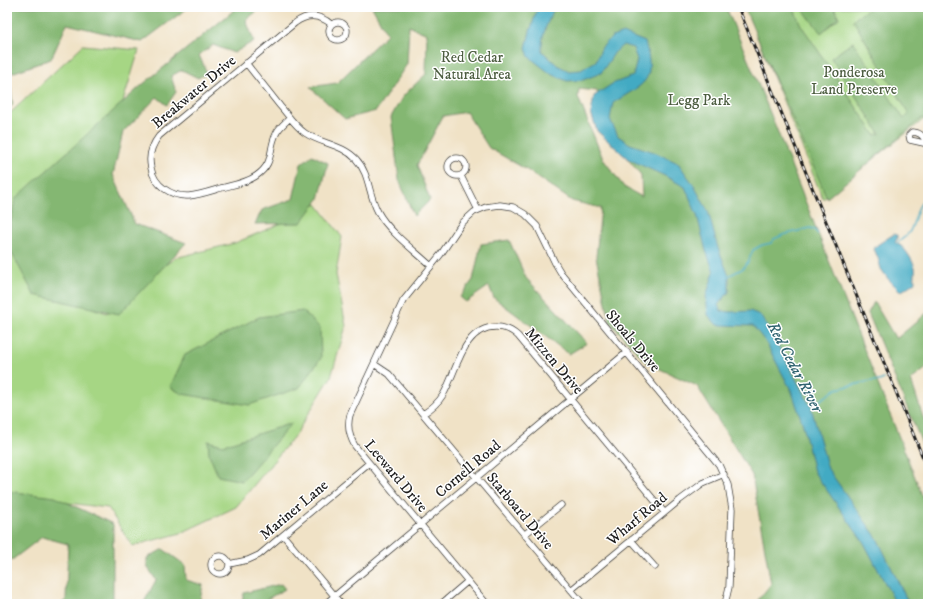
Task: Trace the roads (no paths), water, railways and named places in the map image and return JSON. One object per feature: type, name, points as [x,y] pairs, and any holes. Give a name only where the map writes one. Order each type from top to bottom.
[{"type":"street","name":"Breakwater Drive","points":[[290,118],[277,132],[270,158],[265,167],[260,173],[251,179],[187,196],[172,193],[163,188],[157,182],[152,171],[150,159],[152,148],[156,139],[246,63],[301,18],[311,16],[319,17],[331,24]]},
{"type":"street","points":[[246,63],[290,118],[307,134],[317,140],[340,147],[356,160],[365,172],[375,205],[382,219],[431,266]]},
{"type":"street","points":[[461,176],[478,210]]},
{"type":"street","name":"Shoals Drive","points":[[431,266],[448,245],[462,223],[468,216],[478,210],[496,205],[510,206],[520,210],[531,218],[537,226],[559,270],[716,460],[724,474],[729,490],[732,509],[729,587],[725,604]]},
{"type":"street","name":"Leeward Drive","points":[[431,266],[403,301],[350,415],[349,432],[353,443],[369,464],[487,604]]},
{"type":"street","name":"Mizzen Drive","points":[[423,414],[434,406],[443,395],[470,338],[483,329],[495,327],[506,329],[516,334],[664,512]]},
{"type":"street","name":"Cornell Road","points":[[325,604],[627,352]]},
{"type":"street","name":"Starboard Drive","points":[[374,364],[389,374],[583,604]]},
{"type":"street","name":"Mariner Lane","points":[[230,564],[254,558],[369,464]]},
{"type":"street","name":"Wharf Road","points":[[571,590],[664,512],[696,488],[724,474]]},
{"type":"street","points":[[524,535],[561,505]]},
{"type":"street","points":[[283,535],[341,604]]},
{"type":"street","points":[[631,540],[655,567]]},
{"type":"street","points":[[442,604],[468,581]]},
{"type":"water","points":[[538,7],[555,7],[544,34],[542,51],[557,65],[569,71],[581,70],[596,61],[602,47],[612,37],[623,33],[645,42],[649,66],[648,74],[640,86],[613,103],[610,119],[618,136],[630,144],[654,152],[678,163],[693,184],[708,211],[718,248],[729,276],[729,292],[718,305],[721,311],[750,311],[760,315],[811,407],[828,469],[877,538],[909,604],[896,604],[864,543],[814,472],[803,425],[792,392],[765,341],[753,326],[717,325],[708,315],[706,296],[714,272],[706,251],[697,215],[685,187],[628,159],[597,131],[591,113],[594,96],[612,84],[633,76],[637,60],[633,48],[623,45],[615,52],[601,73],[583,80],[567,81],[551,74],[529,57],[526,48]]},
{"type":"water","points":[[894,234],[897,235],[895,243],[903,247],[915,267],[915,282],[902,291],[888,279],[881,269],[874,249],[877,245]]},
{"type":"waterway","points":[[896,244],[910,231],[917,210],[925,199]]},
{"type":"waterway","points":[[728,276],[742,269],[748,262],[753,250],[762,245],[771,243],[774,239],[810,228],[814,229],[818,234]]},
{"type":"waterway","name":"Red Cedar River","points":[[811,409],[811,407],[836,389],[884,379]]},
{"type":"railway","points":[[738,7],[928,470]]},
{"type":"park label","name":"Red Cedar Natural Area","points":[[472,66]]},
{"type":"park label","name":"Ponderosa Land Preserve","points":[[854,80]]},
{"type":"park label","name":"Legg Park","points":[[699,100]]}]
